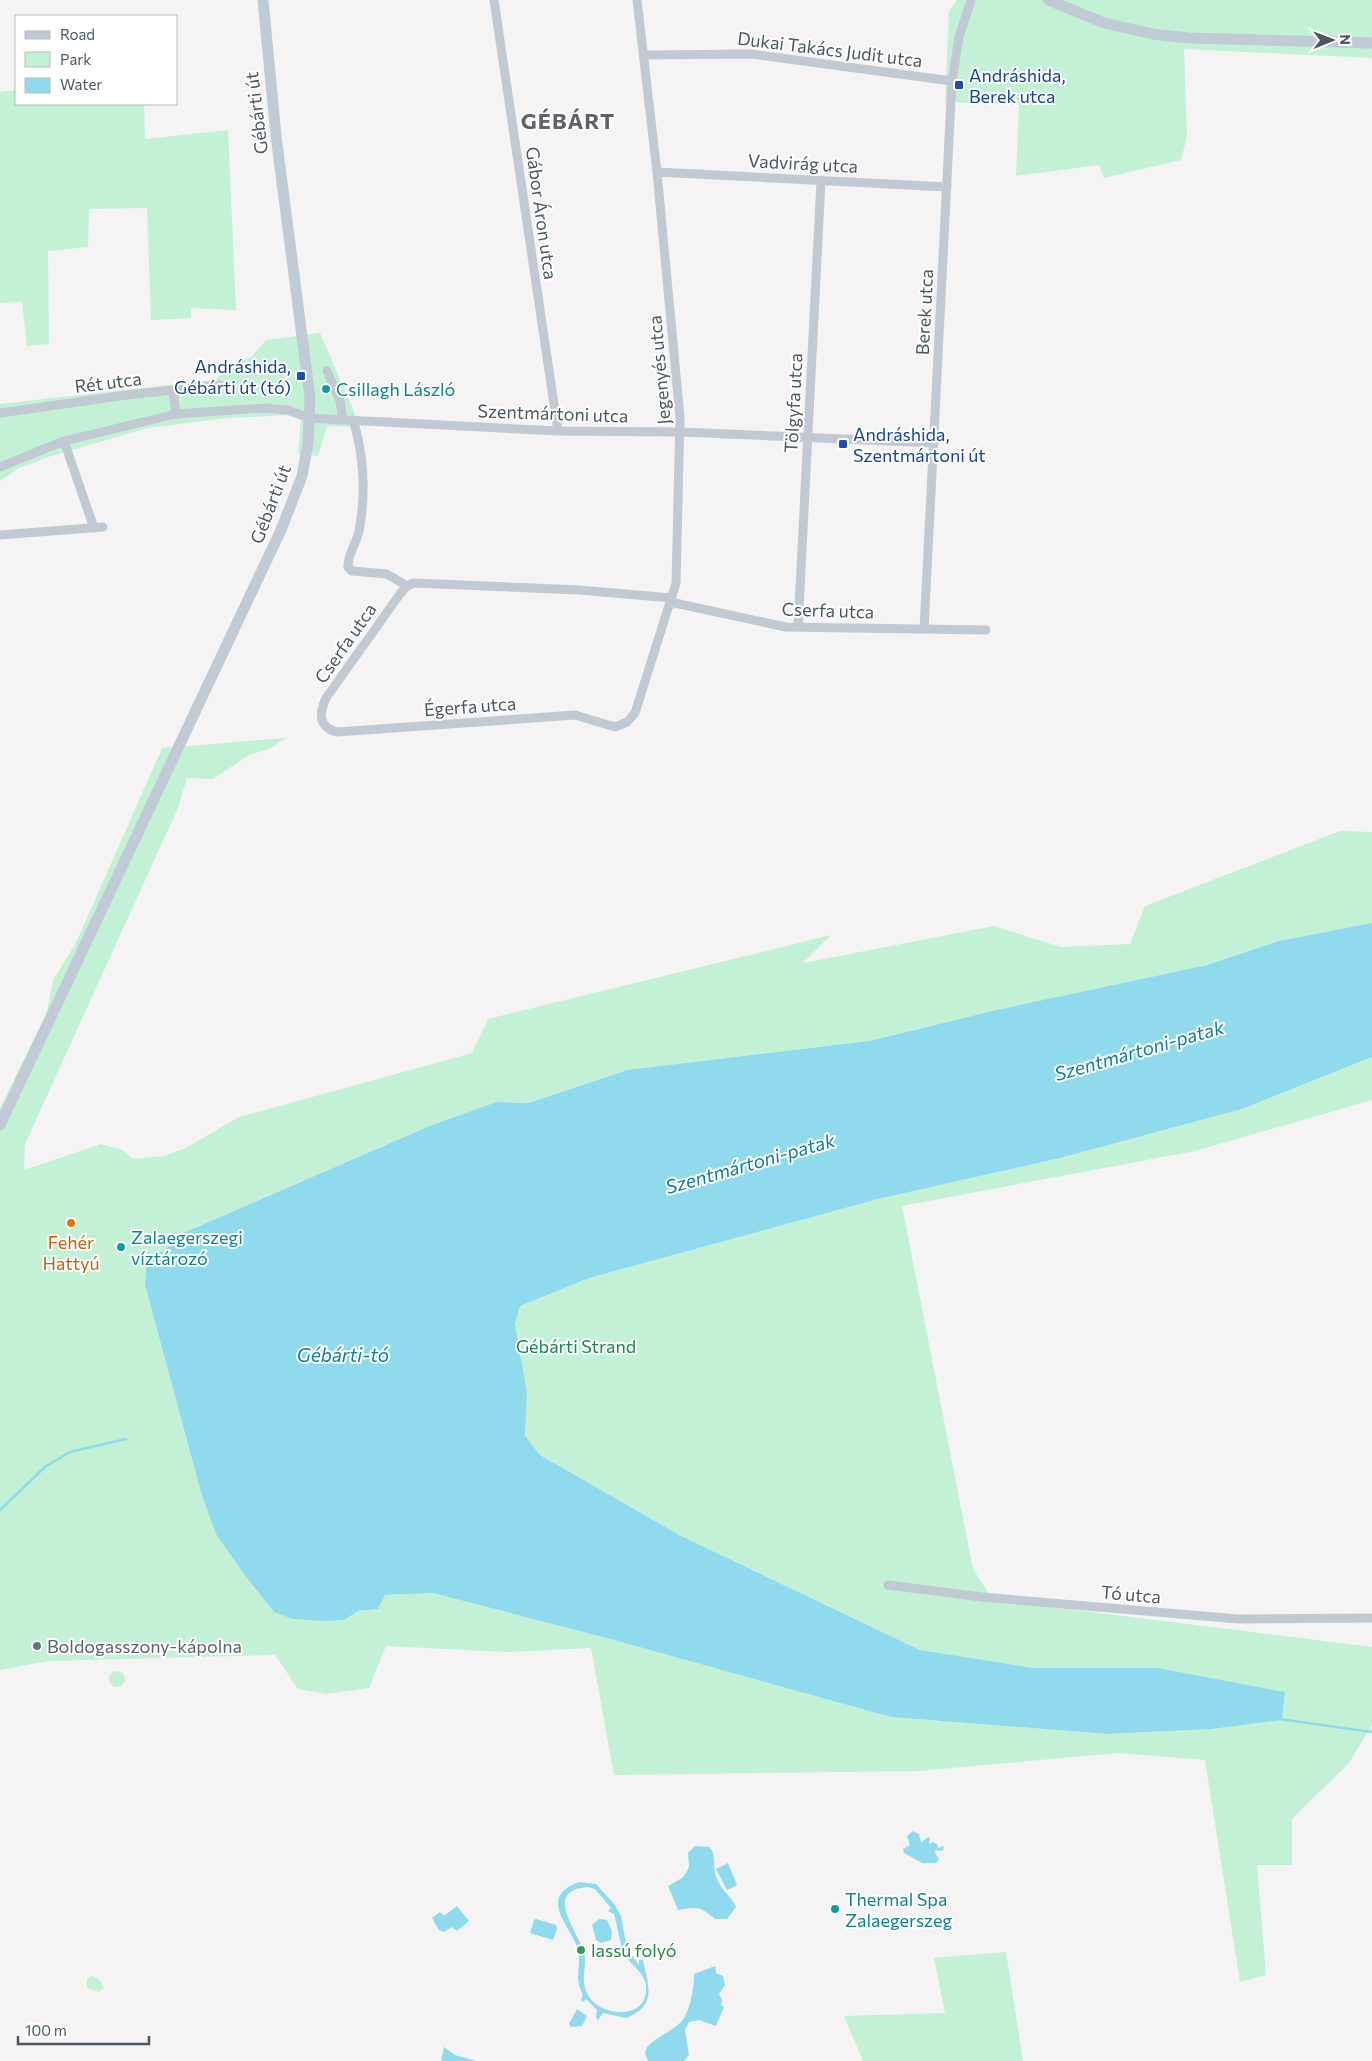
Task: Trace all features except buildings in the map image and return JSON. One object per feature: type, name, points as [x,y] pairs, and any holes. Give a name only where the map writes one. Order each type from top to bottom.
[{"type":"main road","name":"Gébárti út","points":[[0,1125],[292,507],[302,476],[310,418],[308,372],[276,136],[262,0]]},
{"type":"main road","points":[[1048,0],[1113,25],[1153,34],[1189,38],[1372,43]]},
{"type":"street","name":"Gábor Áron utca","points":[[494,0],[558,431]]},
{"type":"street","name":"Jegenyés utca","points":[[622,726],[634,713],[671,600],[677,575],[681,432],[657,172],[637,0]]},
{"type":"street","name":"Berek utca","points":[[924,629],[952,81],[959,37],[971,0]]},
{"type":"street","name":"Dukai Takács Judit utca","points":[[644,55],[751,54],[952,81]]},
{"type":"street","name":"Vadvirág utca","points":[[657,172],[947,187]]},
{"type":"street","name":"Tölgyfa utca","points":[[798,628],[821,181]]},
{"type":"street","points":[[327,371],[361,453],[362,488],[359,533],[348,567],[352,571],[387,574],[407,586]]},
{"type":"street","name":"Rét utca","points":[[0,413],[127,395],[220,385]]},
{"type":"street","points":[[173,391],[176,414]]},
{"type":"street","name":"Szentmártoni utca","points":[[0,467],[64,441],[176,414],[270,408],[296,412],[310,418],[558,431],[681,432],[934,443]]},
{"type":"street","points":[[0,535],[99,528],[64,441]]},
{"type":"street","name":"Cserfa utca","points":[[323,724],[321,711],[326,698],[407,586],[425,582],[671,600],[776,625],[798,628],[986,630]]},
{"type":"street","name":"Égerfa utca","points":[[323,724],[332,730],[343,732],[575,715],[610,726],[622,726]]},
{"type":"street","name":"Tó utca","points":[[888,1586],[982,1597],[1238,1619],[1372,1618]]},
{"type":"green space","points":[[957,0],[1372,0],[1372,58],[1184,49],[1187,136],[1181,160],[1104,178],[1099,165],[1016,176],[1019,105],[945,102],[949,11]]},
{"type":"green space","points":[[15,90],[15,105],[144,105],[145,139],[228,130],[236,310],[191,308],[191,318],[151,320],[147,208],[89,209],[88,247],[48,251],[49,344],[27,346],[22,302],[0,303],[0,92]]},
{"type":"green space","points":[[320,333],[354,412],[358,427],[327,426],[318,456],[298,454],[301,420],[292,415],[226,418],[148,428],[48,457],[17,469],[0,481],[0,404],[213,380],[252,356],[266,340]]},
{"type":"green space","name":"Gébárti Strand","points":[[286,738],[269,749],[249,755],[213,779],[187,778],[178,808],[25,1144],[24,1170],[101,1144],[122,1150],[133,1159],[164,1156],[186,1148],[239,1117],[472,1053],[488,1019],[831,935],[803,963],[994,926],[1061,947],[1130,944],[1145,906],[1340,831],[1372,832],[1372,923],[1279,941],[1207,965],[992,1011],[868,1041],[627,1070],[528,1103],[495,1102],[432,1125],[181,1234],[164,1251],[147,1255],[145,1285],[202,1496],[216,1534],[344,1620],[358,1611],[378,1609],[385,1595],[433,1593],[614,1640],[891,1717],[1108,1734],[1212,1729],[1282,1720],[1285,1692],[1158,1668],[1033,1668],[920,1650],[681,1536],[540,1455],[525,1436],[527,1393],[515,1324],[520,1306],[589,1278],[878,1199],[1060,1158],[1242,1109],[1372,1057],[1372,1100],[1195,1151],[902,1206],[973,1569],[993,1600],[1372,1647],[1372,1725],[1349,1763],[1292,1819],[1292,1865],[1257,1865],[1266,1975],[1240,1982],[1205,1760],[1117,1753],[918,1771],[614,1775],[591,1648],[507,1652],[386,1646],[369,1688],[326,1694],[298,1689],[275,1655],[48,1661],[0,1670],[0,1108],[47,1012],[53,980],[76,943],[162,748]]},
{"type":"green space","points":[[114,1671],[120,1671],[125,1676],[123,1685],[114,1687],[109,1682],[109,1676]]},
{"type":"green space","points":[[1006,1952],[1023,2061],[863,2061],[844,2016],[945,2013],[934,1958]]},
{"type":"green space","points":[[92,1976],[99,1979],[104,1988],[99,1992],[87,1988],[87,1979]]},
{"type":"water","name":"Gébárti-tó","points":[[1372,923],[1372,1057],[1242,1109],[1060,1158],[878,1199],[589,1278],[520,1306],[515,1324],[527,1393],[525,1436],[540,1455],[681,1536],[920,1650],[1033,1668],[1158,1668],[1285,1692],[1282,1720],[1212,1729],[1108,1734],[891,1717],[614,1640],[433,1593],[385,1595],[378,1609],[358,1611],[344,1620],[293,1619],[274,1612],[216,1534],[202,1496],[145,1285],[147,1255],[164,1251],[181,1234],[432,1125],[496,1102],[528,1103],[627,1070],[869,1041],[992,1011],[1207,965],[1279,941]]},
{"type":"water","points":[[913,1831],[919,1834],[921,1843],[928,1837],[930,1838],[929,1844],[933,1842],[937,1844],[938,1848],[944,1846],[943,1851],[936,1850],[935,1853],[939,1859],[936,1863],[922,1863],[904,1853],[903,1849],[910,1845],[907,1836]]},
{"type":"water","points":[[695,1846],[709,1847],[712,1850],[716,1877],[736,1907],[727,1919],[715,1919],[698,1908],[678,1910],[668,1886],[682,1878],[686,1873],[689,1867],[688,1853]]},
{"type":"water","points":[[728,1863],[737,1885],[727,1890],[716,1869]]},
{"type":"water","name":"lassú folyó","points":[[579,1882],[596,1884],[615,1905],[621,1916],[627,1949],[639,1965],[639,1960],[643,1960],[647,1978],[647,2001],[636,2013],[626,2018],[603,2013],[598,2020],[596,2018],[597,2010],[586,1999],[584,2002],[581,2000],[583,1995],[578,1977],[578,1950],[560,1914],[558,1905],[560,1896],[566,1889]],"holes":[[[588,1887],[595,1889],[611,1908],[608,1911],[614,1914],[625,1955],[645,1981],[645,1997],[641,2005],[634,2010],[615,2012],[606,2009],[597,2005],[586,1992],[584,1953],[571,1925],[565,1904],[567,1896],[574,1890]]]},
{"type":"water","points":[[457,1906],[469,1921],[457,1931],[452,1927],[444,1932],[439,1930],[432,1918],[440,1912],[444,1916]]},
{"type":"water","points":[[536,1919],[556,1925],[557,1929],[553,1940],[530,1933]]},
{"type":"water","points":[[599,1919],[607,1920],[612,1931],[611,1940],[601,1943],[596,1940],[592,1925]]},
{"type":"water","points":[[715,1966],[716,1973],[723,1976],[725,1985],[719,1994],[722,2000],[721,2005],[724,2007],[716,2026],[699,2020],[689,2022],[685,2030],[689,2055],[684,2061],[648,2061],[645,2053],[647,2047],[684,2018],[691,2000],[694,1974]]},
{"type":"water","points":[[577,2009],[587,2016],[582,2026],[571,2027],[569,2024]]},
{"type":"water","points":[[444,2047],[455,2055],[476,2061],[441,2061]]},
{"type":"waterway","name":"Szentmártoni-patak","points":[[0,1510],[45,1467],[70,1452],[126,1439]]},
{"type":"waterway","points":[[1279,1719],[1372,1732]]},
{"type":"place","name":"Andráshida, Berek utca","points":[[959,85]]},
{"type":"place","name":"Andráshida, Gébárti út (tó)","points":[[301,376]]},
{"type":"place","name":"Csillagh László","points":[[326,389]]},
{"type":"place","name":"Andráshida, Szentmártoni út","points":[[843,444]]},
{"type":"place","name":"Fehér Hattyú","points":[[71,1223]]},
{"type":"place","name":"Zalaegerszegi víztározó","points":[[121,1247]]},
{"type":"place","name":"Boldogasszony-kápolna","points":[[37,1646]]},
{"type":"place","name":"Thermal Spa Zalaegerszeg","points":[[835,1909]]},
{"type":"place","name":"lassú folyó","points":[[581,1950]]},
{"type":"district","name":"GÉBÁRT","points":[[568,120]]}]
